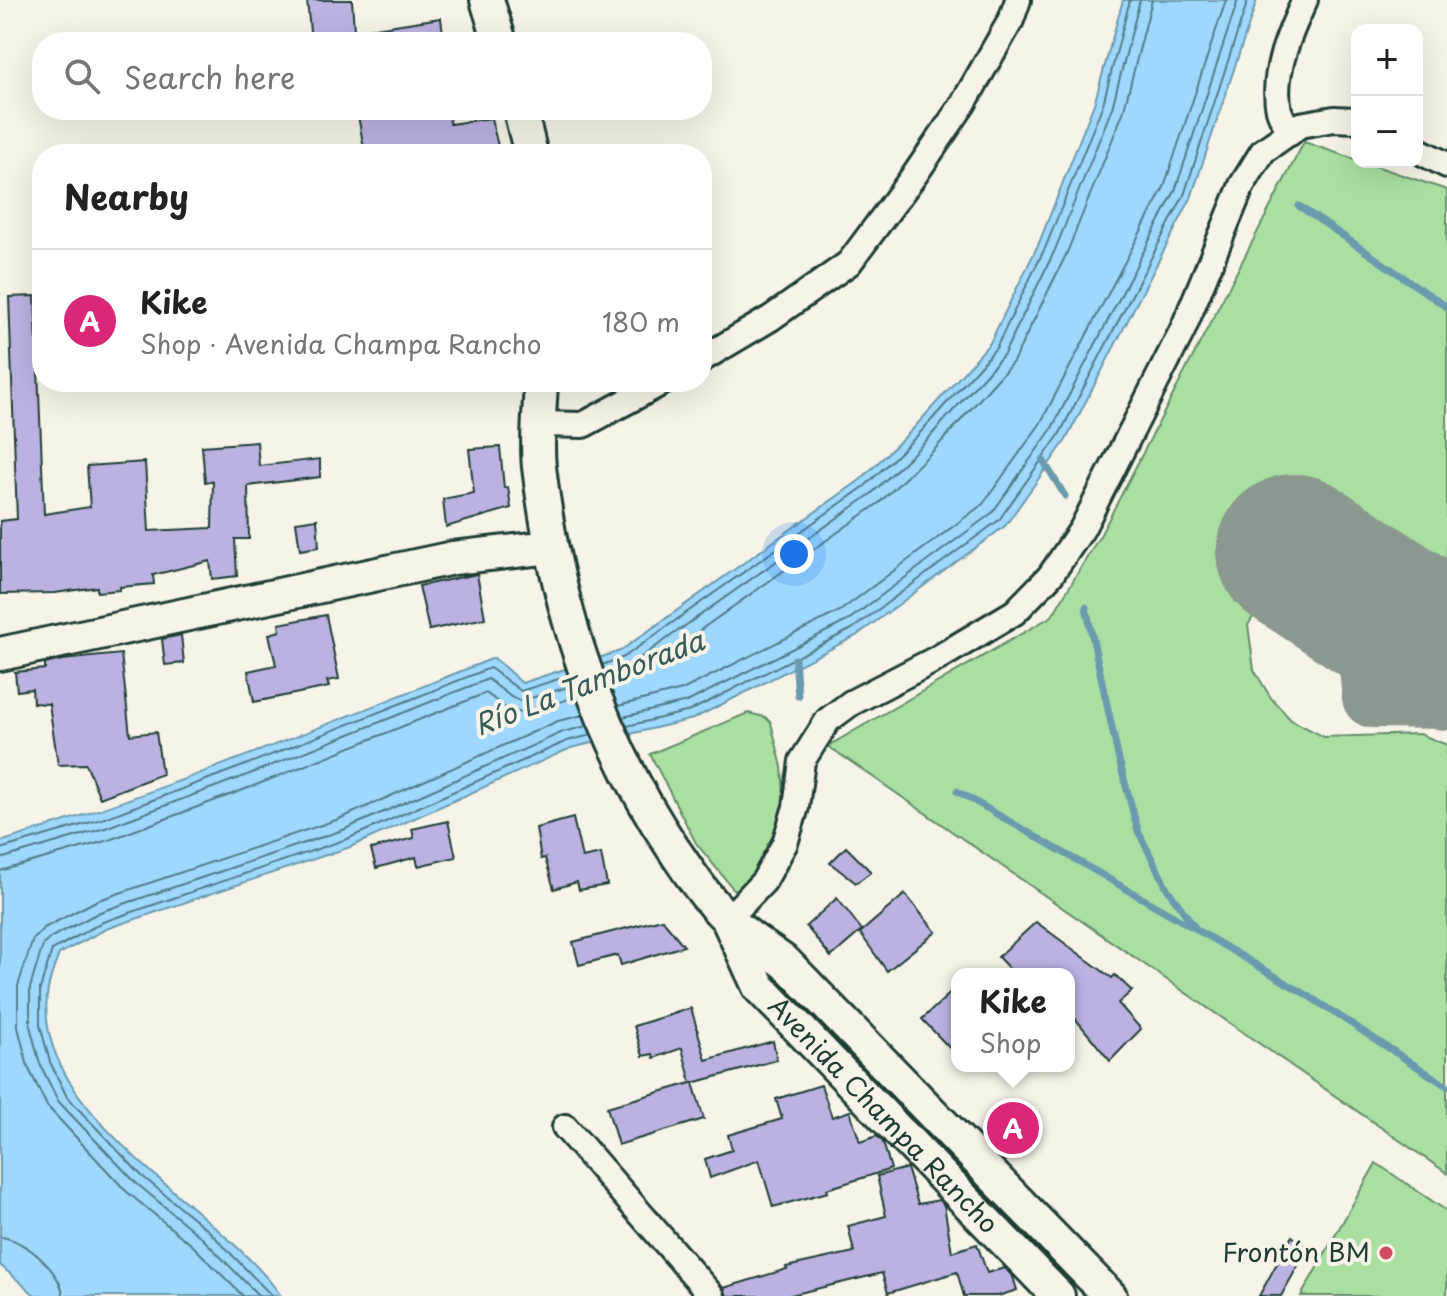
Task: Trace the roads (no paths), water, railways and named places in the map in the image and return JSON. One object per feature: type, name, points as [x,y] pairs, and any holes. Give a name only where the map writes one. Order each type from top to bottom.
[{"type":"main road","points":[[487,0],[497,32]]},
{"type":"main road","points":[[522,120],[528,144]]},
{"type":"main road","name":"Avenida Champa Rancho","points":[[541,392],[539,463],[562,597],[580,656],[613,743],[665,836],[692,877],[728,919],[786,963],[1110,1296]]},
{"type":"main road","points":[[0,654],[453,558],[551,547]]},
{"type":"main road","name":"Avenida Champa Rancho","points":[[728,919],[759,987],[1058,1296]]},
{"type":"main road","points":[[987,1224],[1012,1196]]},
{"type":"street","points":[[712,353],[771,318],[849,263],[963,104],[1011,20],[1018,0]]},
{"type":"street","points":[[1290,133],[1279,112],[1276,87],[1292,27],[1305,0]]},
{"type":"street","points":[[728,919],[764,881],[785,843],[796,807],[802,761],[828,720],[851,703],[938,658],[1015,612],[1050,576],[1082,529],[1183,329],[1242,185],[1263,151],[1300,125],[1334,119],[1351,120]]},
{"type":"street","points":[[1423,153],[1447,165]]},
{"type":"street","points":[[540,424],[583,425],[644,392]]},
{"type":"street","points":[[565,1127],[712,1296]]},
{"type":"water","name":"Río La Tamborada","points":[[1123,0],[1257,0],[1191,198],[1066,440],[1005,526],[856,636],[693,719],[571,748],[350,847],[106,929],[59,954],[48,989],[49,1034],[67,1077],[96,1117],[133,1156],[253,1262],[281,1296],[36,1296],[0,1265],[0,842],[187,778],[494,658],[522,683],[620,651],[860,480],[912,430],[990,343],[1039,243],[1095,101]]},
{"type":"waterway","points":[[1299,206],[1447,307]]},
{"type":"waterway","points":[[1043,460],[1065,496]]},
{"type":"waterway","points":[[1086,607],[1118,756],[1138,831],[1168,890],[1197,930],[1307,995],[1447,1086]]},
{"type":"waterway","points":[[795,659],[798,696]]},
{"type":"waterway","points":[[957,791],[1192,927]]},
{"type":"place","name":"Kike","points":[[1013,1128]]},
{"type":"place","name":"Frontón BM","points":[[1386,1253]]}]
